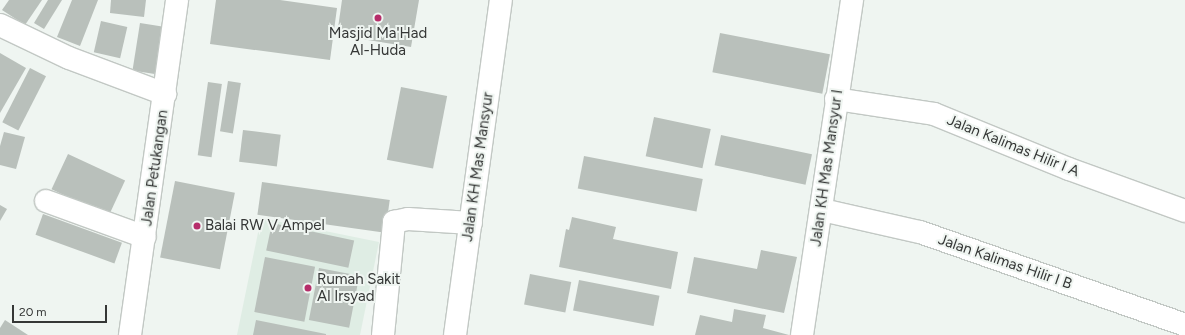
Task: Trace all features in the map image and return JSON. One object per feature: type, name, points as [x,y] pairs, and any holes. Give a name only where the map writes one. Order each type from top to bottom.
[{"type":"street","name":"Jalan Petukangan","points":[[130,335],[145,237],[177,0]]},
{"type":"street","name":"Jalan KH Mas Mansyur","points":[[455,335],[501,0]]},
{"type":"street","name":"Jalan KH Mas Mansyur I","points":[[802,335],[822,210],[836,99],[852,0]]},
{"type":"street","points":[[0,24],[69,58],[165,94]]},
{"type":"street","name":"Jalan Kalimas Hilir I A","points":[[836,99],[934,114],[1069,169],[1185,211]]},
{"type":"street","points":[[46,201],[145,237]]},
{"type":"street","name":"Jalan Kalimas Hilir I B","points":[[822,210],[920,232],[1185,325]]},
{"type":"street","points":[[383,335],[394,222],[408,219],[471,223]]},
{"type":"shaded area","name":"Rumah Sakit Al Irsyad","points":[[261,218],[379,242],[360,335],[237,335]]},
{"type":"building","points":[[9,0],[42,0],[25,25],[2,10]]},
{"type":"building","points":[[48,0],[62,0],[44,29],[34,23]]},
{"type":"building","points":[[72,0],[98,0],[80,46],[57,37]]},
{"type":"building","points":[[111,0],[146,0],[144,17],[110,13]]},
{"type":"building","points":[[216,0],[280,0],[337,8],[330,60],[210,44]]},
{"type":"building","name":"Masjid Ma'Had Al-Huda","points":[[342,0],[419,0],[411,47],[337,35]]},
{"type":"building","points":[[101,21],[127,27],[120,58],[94,52]]},
{"type":"building","points":[[140,23],[164,27],[156,74],[132,70]]},
{"type":"building","points":[[720,33],[830,54],[822,94],[712,72]]},
{"type":"building","points":[[0,53],[26,68],[0,113]]},
{"type":"building","points":[[30,68],[46,76],[18,131],[2,122]]},
{"type":"building","points":[[228,81],[241,83],[233,133],[220,131]]},
{"type":"building","points":[[208,82],[222,84],[212,157],[198,155]]},
{"type":"building","points":[[401,87],[447,96],[433,169],[387,160]]},
{"type":"building","points":[[654,117],[711,129],[702,168],[646,156]]},
{"type":"building","points":[[243,130],[281,135],[277,166],[239,162]]},
{"type":"building","points":[[4,132],[25,137],[16,169],[0,165],[0,146]]},
{"type":"building","points":[[721,135],[812,154],[806,185],[715,165]]},
{"type":"building","points":[[68,154],[125,181],[109,216],[52,189]]},
{"type":"building","points":[[584,156],[703,179],[696,211],[578,188]]},
{"type":"building","name":"Balai RW V Ampel","points":[[175,181],[235,193],[220,269],[160,258]]},
{"type":"building","points":[[262,182],[390,200],[385,233],[257,215]]},
{"type":"building","points":[[0,205],[7,209],[0,221]]},
{"type":"building","points":[[43,214],[122,243],[114,263],[35,235]]},
{"type":"building","points":[[572,217],[616,227],[613,239],[678,252],[671,289],[559,267],[566,229],[569,230]]},
{"type":"building","points":[[272,223],[354,240],[348,268],[266,250]]},
{"type":"building","points":[[761,250],[797,257],[784,313],[687,293],[694,257],[757,269]]},
{"type":"building","points":[[265,257],[315,267],[304,322],[254,312]]},
{"type":"building","points":[[319,268],[359,276],[349,328],[309,320]]},
{"type":"building","points":[[530,274],[571,282],[565,312],[524,304]]},
{"type":"building","points":[[579,280],[659,296],[654,326],[573,310]]},
{"type":"building","points":[[734,309],[766,315],[763,328],[789,335],[695,335],[700,315],[732,322]]},
{"type":"building","points":[[5,320],[28,335],[0,335],[0,328]]},
{"type":"building","points":[[256,320],[326,334],[326,335],[253,335]]},
{"type":"place","name":"Masjid Ma'Had Al-Huda","points":[[378,18]]},
{"type":"place","name":"Balai RW V Ampel","points":[[197,226]]},
{"type":"place","name":"Rumah Sakit Al Irsyad","points":[[308,288]]}]
